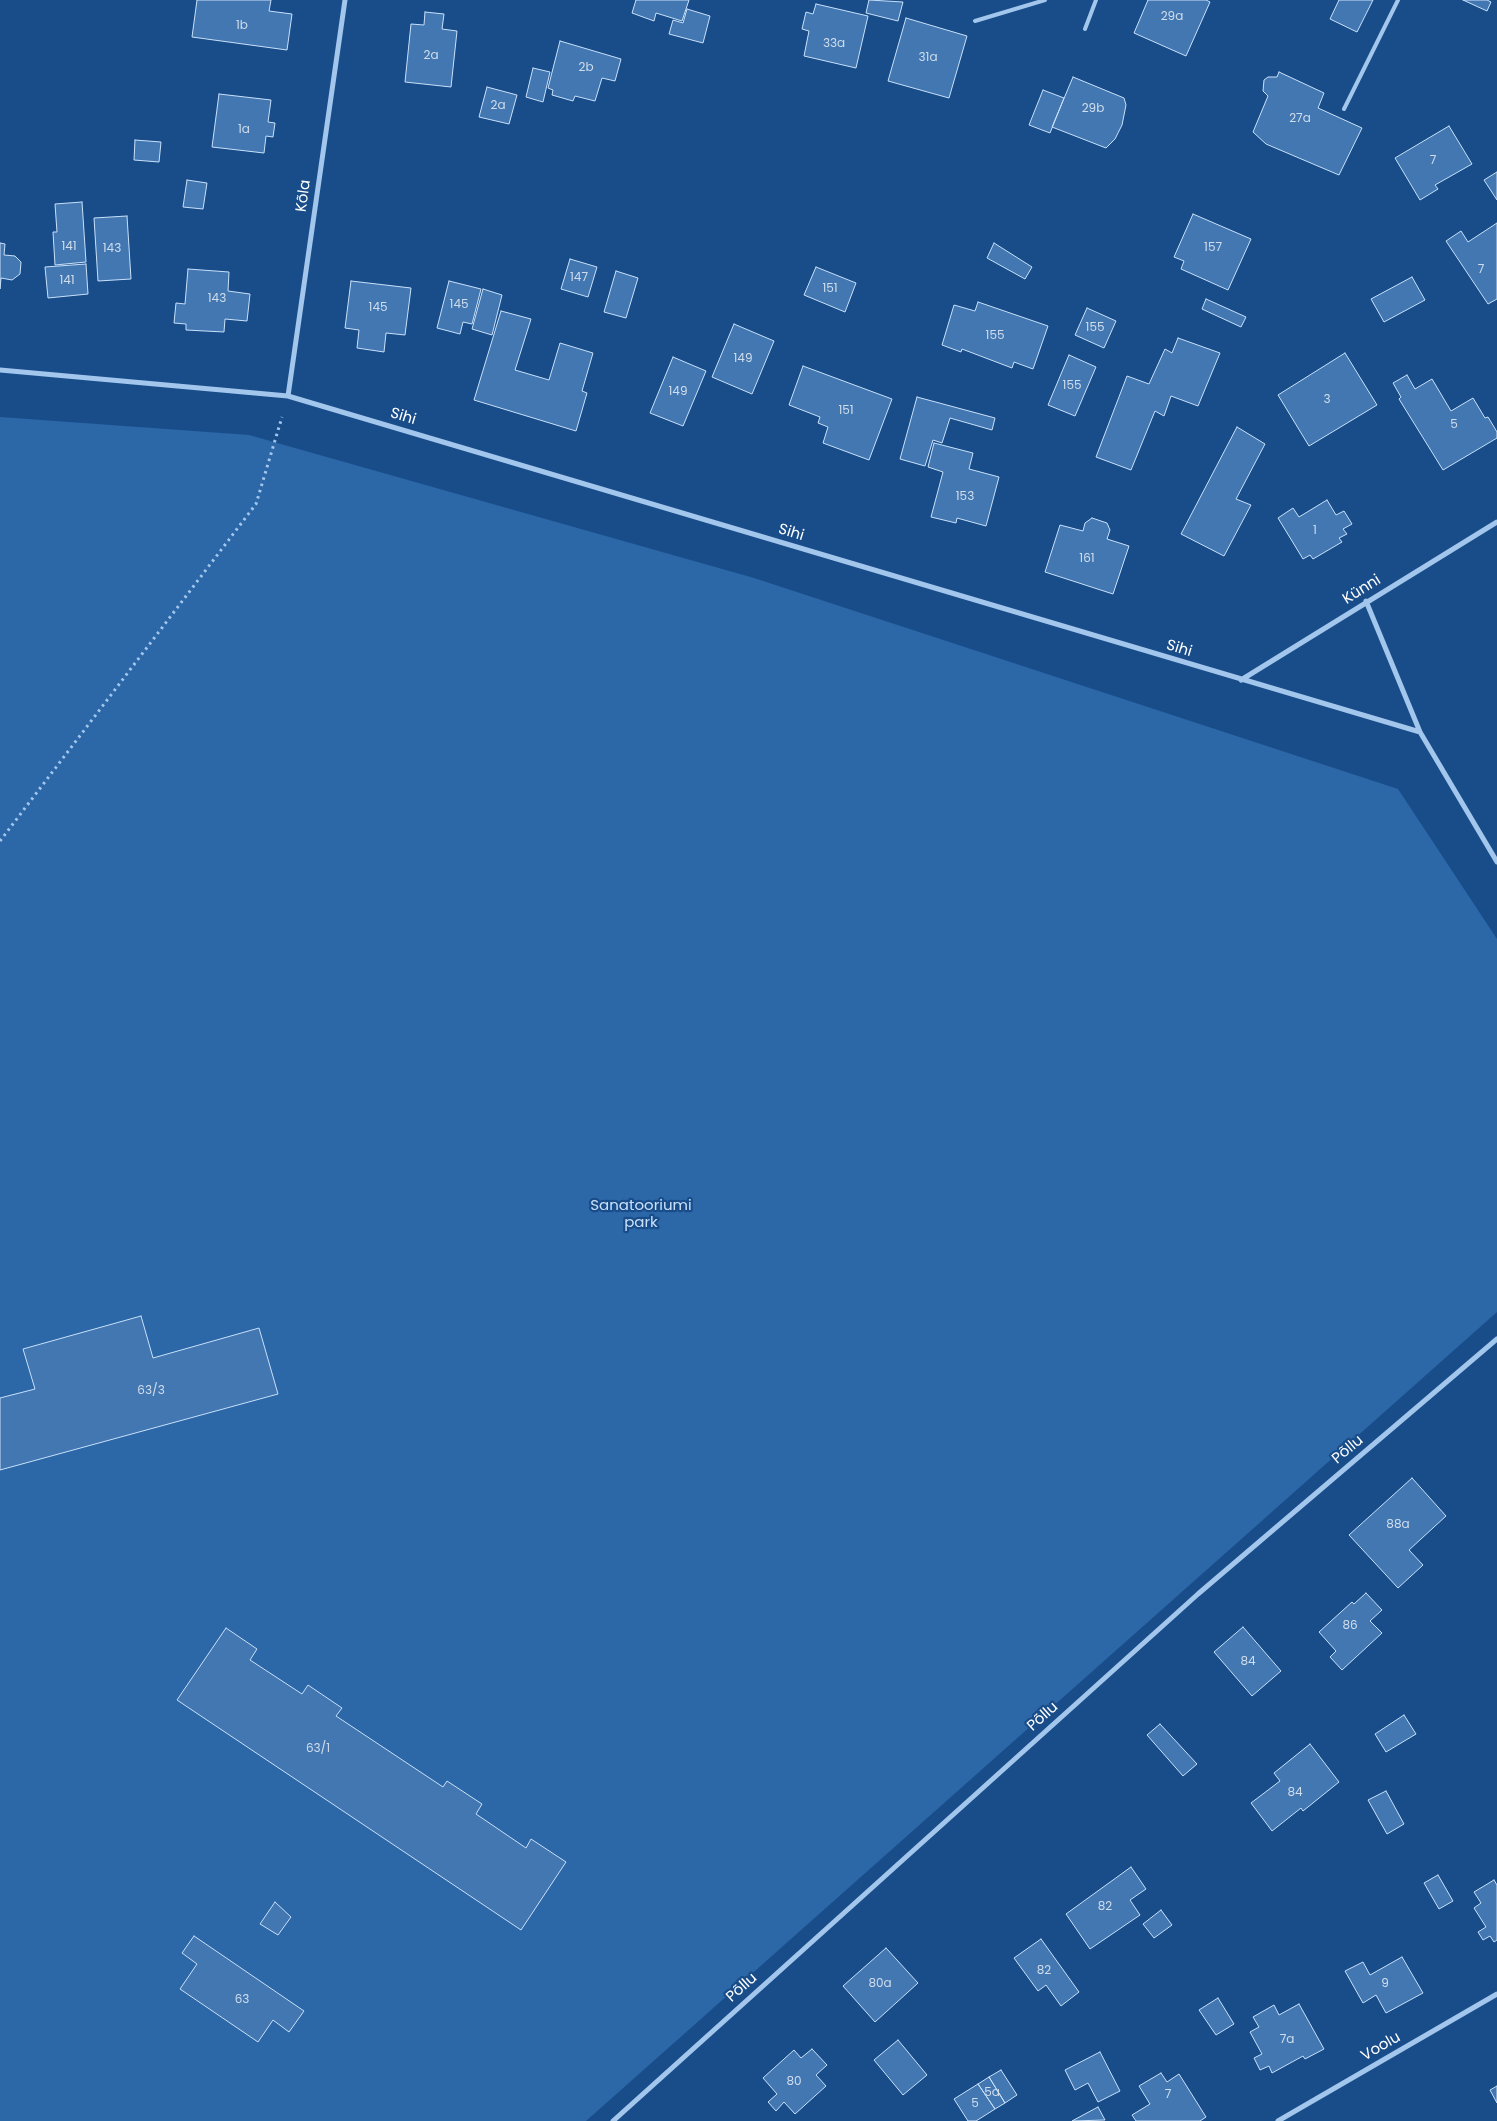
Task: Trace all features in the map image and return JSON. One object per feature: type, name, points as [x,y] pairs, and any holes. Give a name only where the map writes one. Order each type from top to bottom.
[{"type":"street","name":"Kõla","points":[[288,396],[345,0]]},
{"type":"street","name":"Sihi","points":[[0,370],[288,396],[1420,732]]},
{"type":"street","name":"Künni","points":[[1241,680],[1497,522]]},
{"type":"street","points":[[1366,602],[1420,732],[1497,862]]},
{"type":"street","name":"Põllu","points":[[613,2121],[1198,1594],[1497,1339]]},
{"type":"street","name":"Voolu","points":[[1278,2121],[1497,1994]]},
{"type":"lane","points":[[975,21],[1045,0]]},
{"type":"lane","points":[[1085,29],[1096,0]]},
{"type":"lane","points":[[1344,109],[1398,0]]},
{"type":"path","points":[[0,841],[256,504],[288,396]]},
{"type":"green space","name":"Sanatooriumi park","points":[[0,417],[249,435],[754,578],[1398,789],[1497,939],[1497,1312],[586,2121],[0,2121]]},
{"type":"building","points":[[197,0],[271,0],[269,11],[292,14],[287,50],[192,37]]},
{"type":"building","points":[[636,0],[689,0],[682,21],[656,13],[654,21],[632,13]]},
{"type":"building","points":[[869,0],[903,2],[898,21],[866,13]]},
{"type":"building","points":[[1148,0],[1206,0],[1210,2],[1186,56],[1134,33]]},
{"type":"building","points":[[1339,0],[1373,0],[1357,32],[1330,19]]},
{"type":"building","points":[[1463,0],[1487,0],[1491,2],[1487,11]]},
{"type":"building","points":[[816,4],[868,16],[856,68],[804,56],[809,31],[802,29],[806,12],[813,14]]},
{"type":"building","points":[[687,9],[710,16],[703,43],[669,34],[673,20],[683,23]]},
{"type":"building","points":[[425,12],[444,14],[442,29],[457,31],[451,87],[405,82],[411,24],[424,25]]},
{"type":"building","points":[[906,18],[967,36],[949,98],[888,81]]},
{"type":"building","points":[[560,41],[621,59],[615,81],[602,78],[595,101],[575,96],[573,101],[552,95],[553,90],[548,88]]},
{"type":"building","points":[[533,68],[550,72],[543,102],[526,97]]},
{"type":"building","points":[[1279,72],[1324,93],[1318,108],[1362,128],[1339,175],[1266,144],[1253,132],[1268,96],[1263,91],[1264,80],[1268,77],[1277,77]]},
{"type":"building","points":[[1073,77],[1124,98],[1126,105],[1122,125],[1115,139],[1106,148],[1052,127]]},
{"type":"building","points":[[487,87],[517,95],[509,124],[479,117]]},
{"type":"building","points":[[1043,90],[1064,98],[1050,133],[1029,125]]},
{"type":"building","points":[[219,94],[271,100],[268,122],[275,123],[273,137],[266,136],[264,153],[212,147]]},
{"type":"building","points":[[1449,126],[1472,164],[1435,185],[1438,189],[1420,200],[1395,158]]},
{"type":"building","points":[[135,140],[161,142],[159,162],[134,160]]},
{"type":"building","points":[[1497,172],[1497,200],[1484,180]]},
{"type":"building","points":[[187,180],[207,183],[203,209],[183,207]]},
{"type":"building","points":[[82,202],[86,262],[55,265],[53,232],[57,232],[55,204]]},
{"type":"building","points":[[1193,214],[1251,239],[1228,290],[1181,269],[1184,261],[1174,257]]},
{"type":"building","points":[[127,216],[131,279],[98,281],[94,218]]},
{"type":"building","points":[[1497,223],[1497,299],[1488,304],[1446,241],[1461,231],[1468,242]]},
{"type":"building","points":[[0,243],[5,244],[4,255],[15,256],[21,262],[20,274],[12,280],[1,278],[0,289]]},
{"type":"building","points":[[994,243],[1032,267],[1025,279],[987,258]]},
{"type":"building","points":[[570,259],[597,267],[588,297],[561,289]]},
{"type":"building","points":[[86,264],[88,294],[48,298],[45,267]]},
{"type":"building","points":[[816,267],[856,283],[845,312],[804,295]]},
{"type":"building","points":[[188,269],[229,272],[228,291],[250,294],[247,321],[225,319],[224,332],[186,330],[186,324],[174,323],[176,303],[185,304]]},
{"type":"building","points":[[616,271],[638,278],[626,318],[604,312]]},
{"type":"building","points":[[1412,277],[1425,300],[1384,322],[1371,299]]},
{"type":"building","points":[[351,281],[411,288],[405,335],[386,333],[384,352],[357,348],[359,330],[345,328]]},
{"type":"building","points":[[449,281],[481,289],[472,324],[463,322],[460,334],[437,328]]},
{"type":"building","points":[[483,289],[502,295],[492,335],[472,329]]},
{"type":"building","points":[[1206,299],[1246,317],[1241,327],[1202,309]]},
{"type":"building","points":[[978,302],[1048,326],[1033,369],[1014,362],[1012,368],[962,349],[961,352],[942,345],[954,305],[975,311]]},
{"type":"building","points":[[1087,308],[1116,321],[1104,348],[1075,335]]},
{"type":"building","points":[[501,311],[531,319],[515,370],[549,380],[560,343],[593,353],[582,391],[587,393],[576,431],[474,400]]},
{"type":"building","points":[[734,324],[774,341],[752,394],[712,377]]},
{"type":"building","points":[[1178,338],[1220,353],[1198,406],[1171,396],[1164,416],[1155,411],[1131,470],[1096,457],[1127,376],[1149,384],[1165,349],[1172,353]]},
{"type":"building","points":[[1345,353],[1377,405],[1309,446],[1278,395]]},
{"type":"building","points":[[1069,355],[1096,367],[1075,416],[1048,405]]},
{"type":"building","points":[[673,357],[706,371],[683,426],[650,413]]},
{"type":"building","points":[[803,366],[892,399],[869,460],[823,443],[828,427],[818,423],[820,417],[789,405]]},
{"type":"building","points":[[1407,375],[1415,389],[1432,379],[1451,411],[1473,398],[1485,418],[1488,417],[1497,432],[1497,438],[1443,470],[1399,399],[1401,397],[1393,383]]},
{"type":"building","points":[[917,397],[995,418],[992,430],[950,418],[942,443],[933,440],[925,466],[900,459]]},
{"type":"building","points":[[1237,427],[1265,444],[1236,499],[1251,505],[1224,556],[1181,534]]},
{"type":"building","points":[[934,443],[973,453],[969,469],[999,477],[986,526],[957,518],[956,523],[931,517],[943,472],[928,467]]},
{"type":"building","points":[[1327,500],[1336,515],[1344,511],[1352,524],[1343,529],[1347,534],[1339,538],[1342,542],[1313,559],[1310,555],[1303,559],[1278,518],[1293,508],[1299,517]]},
{"type":"building","points":[[1092,518],[1107,523],[1110,530],[1107,539],[1129,546],[1113,594],[1045,572],[1060,525],[1083,531],[1085,523]]},
{"type":"building","points":[[141,1316],[153,1358],[259,1328],[278,1394],[0,1470],[0,1398],[35,1389],[23,1349]]},
{"type":"building","points":[[1412,1478],[1446,1516],[1409,1550],[1423,1565],[1398,1588],[1349,1535]]},
{"type":"building","points":[[1366,1593],[1382,1610],[1370,1621],[1382,1633],[1342,1670],[1330,1657],[1336,1651],[1319,1632],[1352,1602],[1354,1604]]},
{"type":"building","points":[[1243,1627],[1281,1671],[1252,1696],[1214,1652]]},
{"type":"building","points":[[226,1628],[257,1649],[250,1660],[302,1694],[308,1685],[342,1708],[336,1716],[443,1787],[447,1781],[482,1804],[476,1814],[526,1848],[531,1839],[566,1862],[521,1930],[177,1700]]},
{"type":"building","points":[[1404,1715],[1416,1734],[1386,1752],[1375,1734]]},
{"type":"building","points":[[1160,1724],[1197,1764],[1183,1776],[1147,1735]]},
{"type":"building","points":[[1310,1744],[1339,1782],[1303,1811],[1301,1808],[1272,1831],[1251,1803],[1280,1781],[1274,1773]]},
{"type":"building","points":[[1386,1791],[1404,1824],[1387,1834],[1368,1800]]},
{"type":"building","points":[[1131,1867],[1146,1889],[1130,1900],[1140,1915],[1090,1949],[1066,1914]]},
{"type":"building","points":[[1438,1875],[1453,1901],[1439,1909],[1424,1883]]},
{"type":"building","points":[[1494,1880],[1497,1885],[1497,1940],[1494,1942],[1490,1936],[1483,1940],[1478,1932],[1486,1927],[1474,1908],[1481,1903],[1474,1892]]},
{"type":"building","points":[[275,1902],[291,1917],[278,1935],[260,1924]]},
{"type":"building","points":[[1161,1910],[1172,1925],[1154,1938],[1143,1924]]},
{"type":"building","points":[[194,1936],[304,2011],[289,2032],[273,2020],[258,2042],[180,1989],[197,1964],[182,1953]]},
{"type":"building","points":[[1041,1939],[1079,1992],[1061,2006],[1046,1985],[1038,1991],[1014,1958]]},
{"type":"building","points":[[886,1948],[918,1983],[875,2022],[843,1986]]},
{"type":"building","points":[[1402,1957],[1423,1993],[1386,2013],[1376,1995],[1363,2003],[1345,1971],[1363,1962],[1370,1975]]},
{"type":"building","points":[[1218,1998],[1234,2024],[1216,2035],[1199,2010]]},
{"type":"building","points":[[1299,2004],[1324,2049],[1305,2059],[1303,2056],[1272,2073],[1269,2066],[1260,2070],[1254,2058],[1262,2054],[1250,2032],[1259,2027],[1253,2017],[1274,2005],[1279,2015]]},
{"type":"building","points":[[898,2040],[927,2075],[903,2095],[874,2060]]},
{"type":"building","points":[[812,2049],[827,2065],[816,2075],[826,2086],[795,2114],[784,2102],[776,2111],[768,2102],[777,2094],[763,2078],[794,2050],[801,2058]]},
{"type":"building","points":[[1100,2052],[1120,2091],[1098,2102],[1088,2083],[1075,2090],[1065,2070]]},
{"type":"building","points":[[1001,2070],[1017,2095],[1005,2103],[989,2077]]},
{"type":"building","points":[[1161,2073],[1167,2082],[1179,2074],[1206,2117],[1200,2121],[1136,2121],[1132,2115],[1150,2104],[1139,2086]]},
{"type":"building","points":[[989,2077],[1005,2103],[995,2109],[978,2084]]},
{"type":"building","points":[[978,2084],[995,2109],[976,2121],[968,2121],[954,2099]]},
{"type":"building","points":[[1497,2086],[1497,2103],[1490,2090]]},
{"type":"building","points":[[1098,2107],[1105,2120],[1072,2121]]}]
